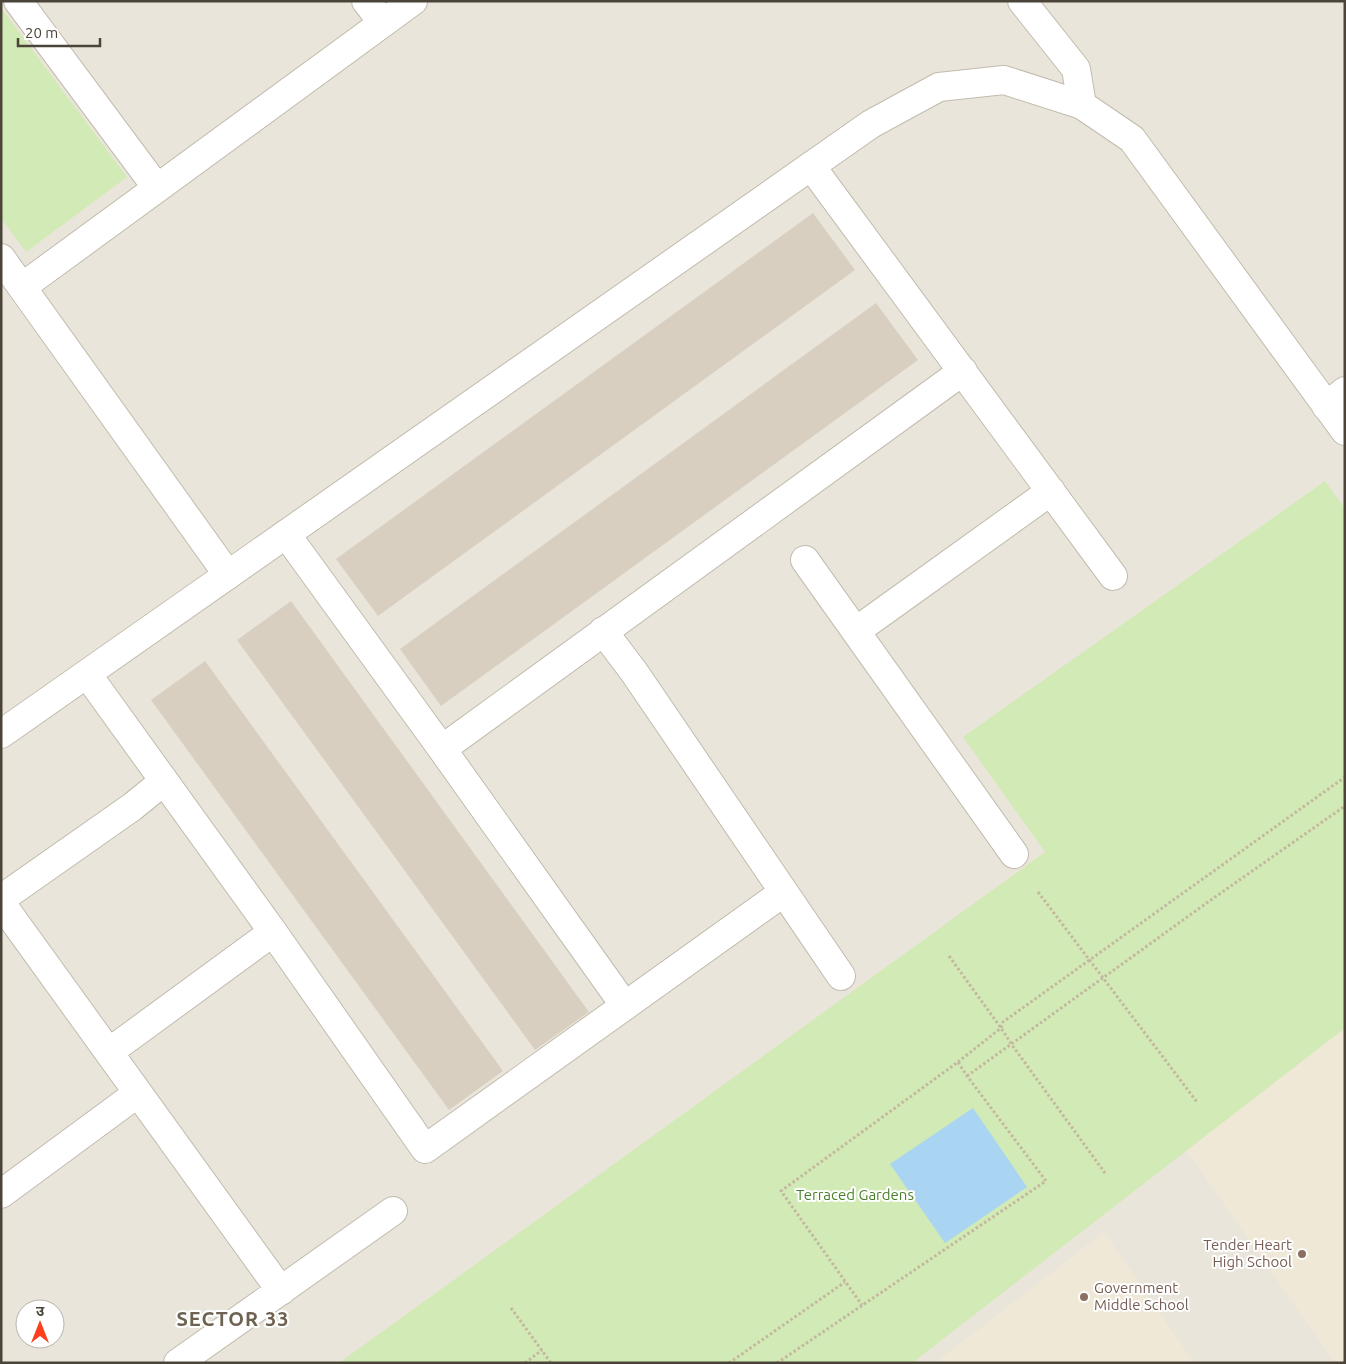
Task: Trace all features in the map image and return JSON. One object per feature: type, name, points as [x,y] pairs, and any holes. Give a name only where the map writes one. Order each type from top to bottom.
[{"type":"street","points":[[18,1],[157,188]]},
{"type":"street","points":[[366,1],[383,23]]},
{"type":"street","points":[[22,287],[413,1]]},
{"type":"street","points":[[1022,1],[1076,69],[1082,105]]},
{"type":"street","points":[[1,734],[871,124],[939,87],[1004,80],[1082,105],[1132,139],[1335,399],[1345,431]]},
{"type":"street","points":[[811,166],[1113,576]]},
{"type":"street","points":[[1,258],[228,575]]},
{"type":"street","points":[[442,748],[963,371]]},
{"type":"street","points":[[856,631],[1050,491]]},
{"type":"street","points":[[286,534],[442,748],[625,1006]]},
{"type":"street","points":[[805,560],[1014,854]]},
{"type":"street","points":[[603,631],[634,672],[841,976]]},
{"type":"street","points":[[87,674],[425,1149],[784,892]]},
{"type":"street","points":[[1,899],[132,807],[164,781]]},
{"type":"street","points":[[1,903],[281,1291]]},
{"type":"street","points":[[109,1052],[272,932]]},
{"type":"street","points":[[1,1194],[138,1093]]},
{"type":"street","points":[[178,1363],[393,1211]]},
{"type":"path","points":[[862,1305],[781,1191],[958,1062],[1001,1028],[1003,1022],[1345,778]]},
{"type":"path","points":[[967,1076],[1345,806]]},
{"type":"path","points":[[1038,892],[1197,1102]]},
{"type":"path","points":[[948,956],[1105,1173]]},
{"type":"path","points":[[777,1363],[1046,1181],[958,1062]]},
{"type":"path","points":[[729,1363],[845,1282]]},
{"type":"path","points":[[512,1308],[552,1363]]},
{"type":"path","points":[[525,1363],[542,1350]]},
{"type":"shaded area","points":[[1,1],[1345,1],[1345,1363],[1,1363]]},
{"type":"shaded area","name":"Tender Heart High School","points":[[1345,1029],[1345,1363],[1335,1363],[1183,1145]]},
{"type":"shaded area","name":"Government Middle School","points":[[1104,1232],[1194,1363],[935,1363]]},
{"type":"green space","points":[[1,8],[127,177],[26,252],[1,218]]},
{"type":"green space","name":"Terraced Gardens","points":[[1325,481],[1345,509],[1345,1028],[912,1363],[339,1363],[1045,852],[963,737]]},
{"type":"water","points":[[973,1108],[1027,1187],[945,1243],[890,1164]]},
{"type":"building","points":[[813,213],[855,270],[378,616],[336,559]]},
{"type":"building","points":[[876,303],[918,360],[441,706],[400,649]]},
{"type":"building","points":[[291,601],[589,1012],[535,1050],[237,640]]},
{"type":"building","points":[[205,661],[503,1071],[449,1110],[151,700]]},
{"type":"place","name":"Tender Heart High School","points":[[1302,1254]]},
{"type":"place","name":"Government Middle School","points":[[1084,1297]]},
{"type":"district","name":"SECTOR 33","points":[[233,1319]]}]
